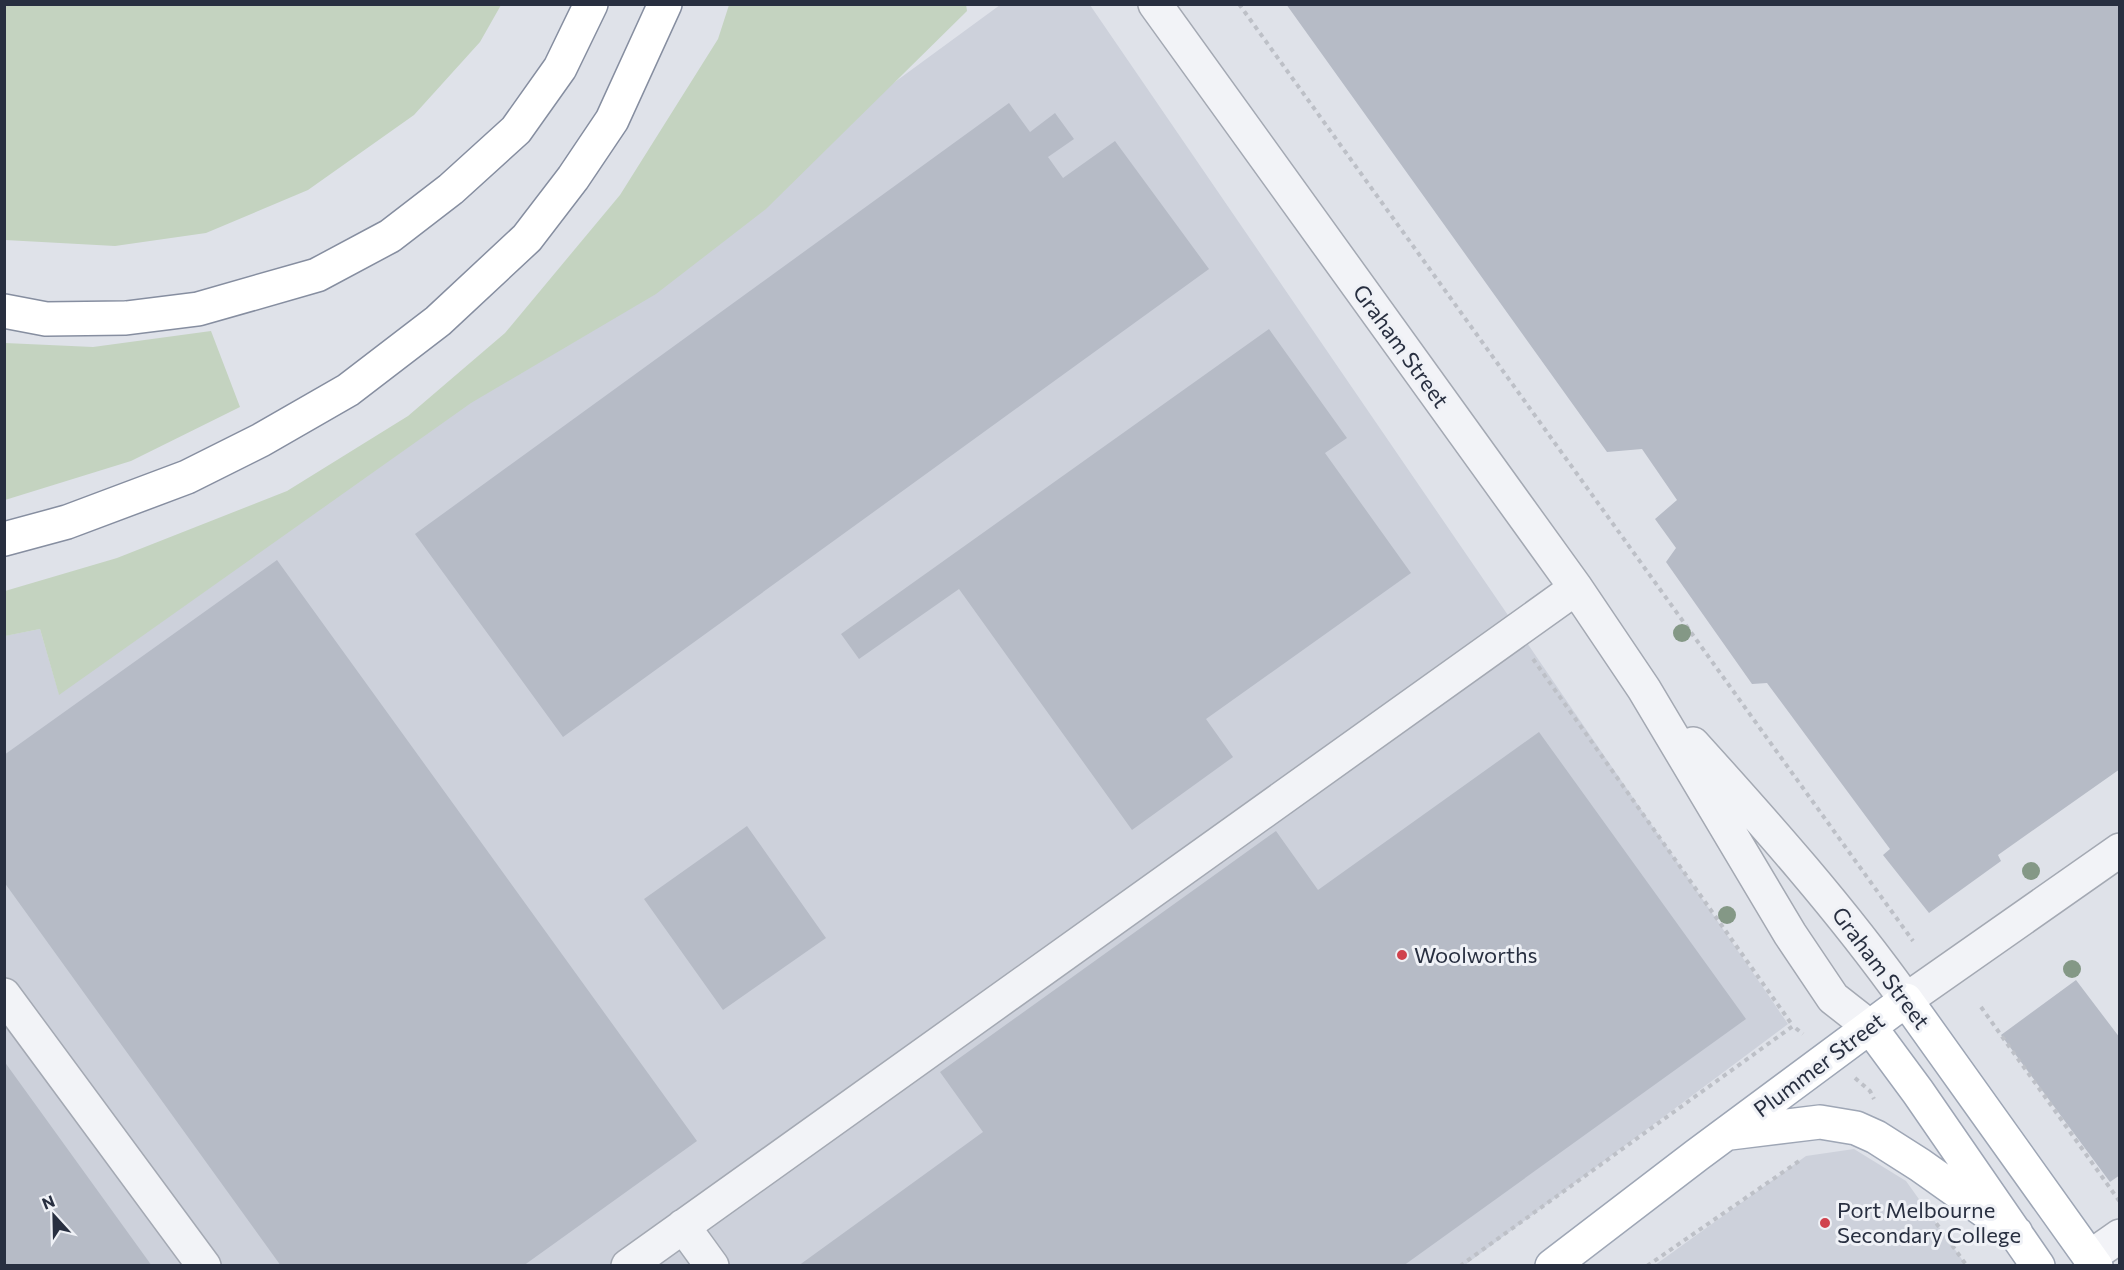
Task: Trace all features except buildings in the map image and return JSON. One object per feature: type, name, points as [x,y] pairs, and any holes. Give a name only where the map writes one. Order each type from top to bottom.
[{"type":"main road","points":[[4,311],[46,319],[126,318],[198,309],[317,275],[390,236],[451,189],[516,130],[560,68],[591,4]]},
{"type":"main road","points":[[4,540],[67,522],[165,486],[240,451],[348,390],[438,321],[527,238],[573,178],[612,120],[665,4]]},
{"type":"main road","name":"Plummer Street","points":[[1552,1266],[1906,1000]]},
{"type":"main road","name":"Graham Street","points":[[1906,1000],[2093,1261]]},
{"type":"main road","name":"Graham Street","points":[[1870,1027],[2038,1266]]},
{"type":"main road","points":[[1726,1134],[1803,1123],[1834,1123],[1856,1128],[1876,1137],[1920,1165],[2016,1233]]},
{"type":"street","name":"Graham Street","points":[[1155,4],[1576,588],[1644,689],[1806,958],[1833,998],[1870,1027]]},
{"type":"street","points":[[628,1266],[1576,588]]},
{"type":"street","name":"Graham Street","points":[[1644,689],[1806,871],[1906,1000]]},
{"type":"street","name":"Plummer Street","points":[[1906,1000],[2120,850]]},
{"type":"street","points":[[4,995],[204,1266]]},
{"type":"street","points":[[683,1226],[712,1266]]},
{"type":"street","points":[[2093,1261],[2120,1236]]},
{"type":"path","points":[[1239,4],[1913,941]]},
{"type":"path","points":[[1514,632],[1793,1026]]},
{"type":"path","points":[[1981,1007],[2120,1202]]},
{"type":"path","points":[[1647,1266],[1806,1156]]},
{"type":"path","points":[[1926,1209],[1967,1266]]},
{"type":"shaded area","points":[[1000,5],[1090,5],[1788,1024],[1465,1265],[5,1265],[4,636],[40,629],[59,694]]},
{"type":"shaded area","name":"Port Melbourne Secondary College","points":[[1854,1149],[1906,1181],[1966,1265],[1655,1265],[1806,1156]]},
{"type":"green space","points":[[966,4],[967,11],[766,209],[656,294],[471,403],[59,695],[40,629],[5,636],[5,591],[117,558],[287,491],[408,416],[505,333],[620,195],[718,39],[729,5]]},
{"type":"green space","points":[[4,5],[501,5],[480,42],[414,115],[308,190],[206,233],[115,246],[5,240]]},
{"type":"green space","points":[[211,331],[240,407],[131,461],[5,500],[5,343],[93,347]]},
{"type":"place","name":"Woolworths","points":[[1402,955]]},
{"type":"place","name":"Port Melbourne Secondary College","points":[[1825,1223]]}]
